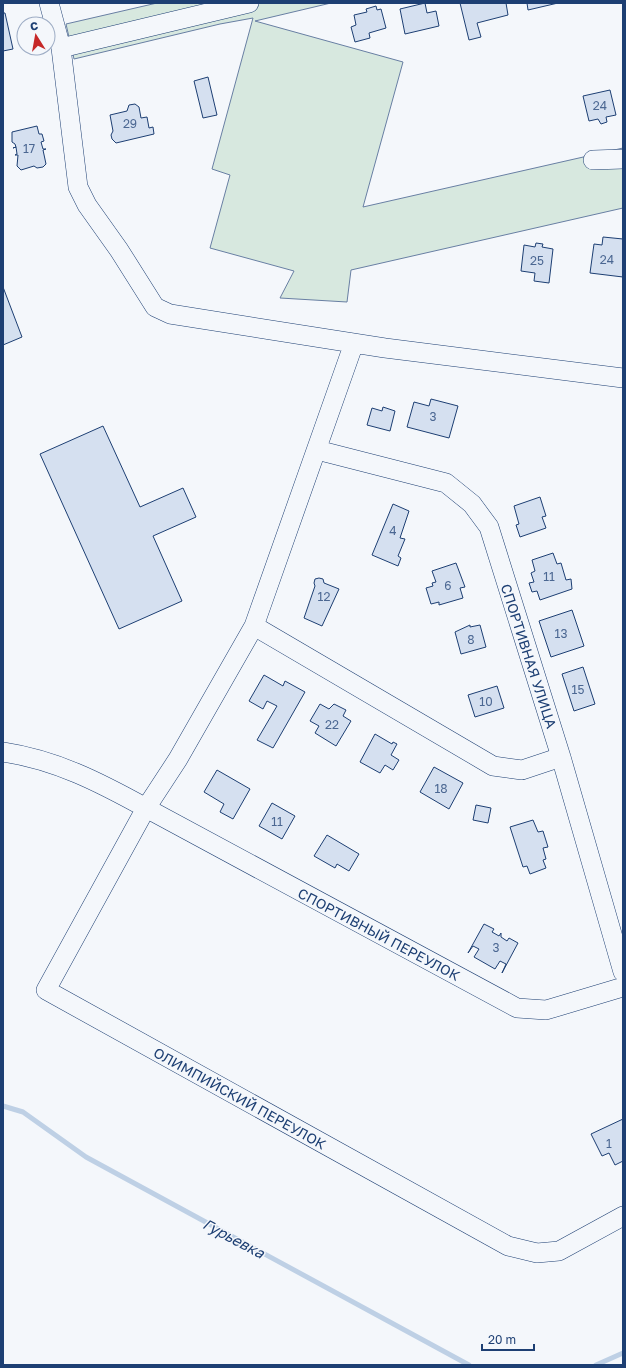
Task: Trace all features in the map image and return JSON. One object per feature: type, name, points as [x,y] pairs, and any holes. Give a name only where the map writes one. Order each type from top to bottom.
[{"type":"street","points":[[48,3],[61,48],[78,187],[87,205],[119,250],[155,307],[170,314],[354,343],[623,378]]},
{"type":"street","points":[[61,48],[250,3]]},
{"type":"street","points":[[592,160],[623,159]]},
{"type":"street","points":[[146,808],[178,759],[254,626],[354,343]]},
{"type":"street","name":"СПОРТИВНАЯ УЛИЦА","points":[[317,450],[446,482],[472,504],[488,527],[561,757],[623,972]]},
{"type":"street","points":[[254,626],[493,766],[522,770],[561,757]]},
{"type":"street","name":"СПОРТИВНЫЙ ПЕРЕУЛОК","points":[[3,752],[27,756],[66,768],[99,781],[146,808],[517,1008],[546,1010],[623,987]]},
{"type":"street","name":"ОЛИМПИЙСКИЙ ПЕРЕУЛОК","points":[[146,808],[46,990],[508,1246],[537,1253],[559,1251],[623,1216]]},
{"type":"shaded area","points":[[157,3],[331,3],[255,21],[403,62],[363,207],[623,148],[623,208],[351,270],[347,302],[280,298],[294,271],[210,248],[230,175],[212,169],[253,18],[220,24],[74,59],[66,24]]},
{"type":"building","points":[[425,3],[427,13],[436,11],[439,26],[405,34],[400,9]]},
{"type":"building","points":[[460,3],[506,3],[508,15],[477,23],[481,37],[469,40]]},
{"type":"building","points":[[527,3],[558,3],[528,10]]},
{"type":"building","points":[[376,6],[377,10],[381,9],[386,28],[369,33],[370,38],[355,42],[351,27],[356,25],[354,15],[367,12],[366,9]]},
{"type":"building","points":[[3,13],[5,13],[13,49],[3,51]]},
{"type":"building","points":[[208,77],[217,115],[203,118],[194,81]]},
{"type":"building","points":[[610,90],[616,115],[606,117],[607,122],[601,124],[598,119],[589,121],[583,96]]},
{"type":"building","points":[[135,104],[139,107],[141,118],[147,117],[149,128],[153,127],[154,134],[116,143],[112,139],[111,135],[113,131],[110,115],[127,111],[129,105]]},
{"type":"building","points":[[37,126],[39,134],[42,134],[44,141],[41,142],[43,149],[46,149],[43,150],[46,164],[43,167],[37,168],[34,166],[21,170],[17,166],[18,155],[15,155],[17,154],[16,147],[12,142],[12,132]]},
{"type":"building","points":[[603,237],[623,239],[623,277],[590,273],[594,244],[602,245]]},
{"type":"building","points":[[536,243],[543,244],[542,247],[553,249],[549,283],[534,281],[535,273],[521,271],[524,245],[535,247]]},
{"type":"building","points":[[3,287],[22,337],[3,345]]},
{"type":"building","points":[[431,399],[458,406],[449,438],[407,427],[414,402],[429,406]]},
{"type":"building","points":[[383,407],[395,411],[390,431],[367,425],[372,408],[382,411]]},
{"type":"building","points":[[103,426],[140,507],[183,488],[196,517],[153,536],[182,601],[119,629],[40,454]]},
{"type":"building","points":[[540,497],[546,516],[542,517],[546,528],[520,537],[516,525],[519,524],[514,506]]},
{"type":"building","points":[[393,504],[409,511],[400,538],[405,539],[398,556],[401,558],[398,566],[372,555]]},
{"type":"building","points":[[553,553],[557,564],[561,563],[566,580],[571,579],[572,589],[540,600],[537,591],[532,592],[529,583],[534,582],[531,573],[535,571],[532,560]]},
{"type":"building","points":[[456,563],[465,587],[460,588],[463,598],[439,605],[439,602],[431,604],[426,588],[433,586],[432,583],[436,582],[432,571]]},
{"type":"building","points":[[315,579],[323,579],[324,583],[339,589],[322,626],[304,618],[315,586]]},
{"type":"building","points":[[572,610],[584,646],[551,657],[539,621]]},
{"type":"building","points":[[470,625],[470,627],[480,625],[486,647],[461,654],[455,632]]},
{"type":"building","points":[[583,667],[595,704],[574,711],[562,674]]},
{"type":"building","points":[[264,675],[283,686],[285,681],[305,692],[273,748],[257,740],[277,706],[267,701],[263,709],[249,701]]},
{"type":"building","points":[[497,686],[504,708],[475,717],[468,695]]},
{"type":"building","points":[[320,704],[329,709],[334,704],[346,710],[343,716],[351,721],[336,746],[315,733],[319,726],[310,721]]},
{"type":"building","points":[[375,734],[392,744],[393,742],[397,744],[391,755],[399,760],[393,770],[385,765],[380,773],[360,762]]},
{"type":"building","points":[[434,767],[463,783],[449,809],[420,792]]},
{"type":"building","points":[[217,770],[250,789],[233,819],[220,812],[224,804],[204,792]]},
{"type":"building","points":[[272,803],[295,816],[282,839],[259,826]]},
{"type":"building","points":[[476,805],[491,808],[488,823],[473,820]]},
{"type":"building","points":[[533,820],[538,832],[543,831],[548,847],[543,848],[546,859],[543,860],[546,868],[530,874],[527,866],[523,867],[510,827]]},
{"type":"building","points":[[327,835],[359,854],[349,871],[337,864],[335,868],[314,856]]},
{"type":"building","points":[[484,924],[494,929],[492,932],[499,936],[501,933],[501,937],[507,941],[509,938],[518,943],[502,973],[506,964],[500,961],[495,969],[474,957],[479,949],[473,946],[468,953]]},
{"type":"building","points":[[623,1119],[623,1161],[615,1165],[609,1153],[602,1156],[591,1134]]},
{"type":"waterway","name":"Гурьевка","points":[[3,1106],[23,1112],[86,1157],[469,1365]]},
{"type":"waterway","name":"Гурьевка","points":[[596,1365],[623,1353]]}]
